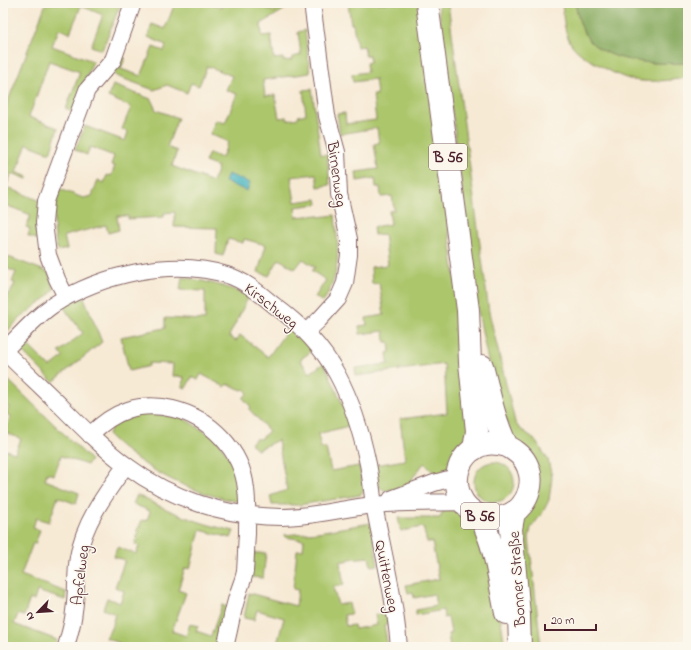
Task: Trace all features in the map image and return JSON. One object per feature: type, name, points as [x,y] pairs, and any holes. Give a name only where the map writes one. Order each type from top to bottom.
[{"type":"main road","name":"B 56","points":[[428,3],[468,310],[470,363],[477,431],[474,449]]},
{"type":"main road","name":"B 56","points":[[456,477],[456,486],[462,502],[470,511],[480,516],[492,518],[504,517],[514,512],[521,506],[526,500],[529,492],[530,475],[527,466],[515,451],[507,446],[495,416],[468,310]]},
{"type":"main road","points":[[456,477],[459,466],[466,456],[474,449],[485,445],[496,444],[507,446]]},
{"type":"main road","name":"Bonner Straße","points":[[514,512],[511,529],[519,614],[520,647]]},
{"type":"main road","name":"Bonner Straße","points":[[480,516],[490,535],[514,647]]},
{"type":"street","points":[[66,297],[48,255],[44,223],[46,200],[87,90],[113,60],[133,3]]},
{"type":"street","name":"Birnenweg","points":[[306,332],[320,320],[338,299],[345,283],[349,255],[349,239],[340,198],[337,152],[327,116],[312,3]]},
{"type":"street","name":"Kirschweg","points":[[3,351],[34,320],[52,306],[80,290],[106,280],[149,269],[184,267],[198,268],[228,275],[250,286],[288,315],[306,332],[330,363],[345,392],[360,434],[368,463],[374,505]]},
{"type":"street","points":[[3,351],[90,435],[126,465],[158,486],[189,501],[224,511],[274,517],[299,516],[374,505],[462,502]]},
{"type":"street","points":[[90,435],[115,414],[144,407],[164,407],[202,421],[218,434],[227,444],[243,473],[246,488],[248,515],[245,570],[237,594],[225,647]]},
{"type":"street","name":"Apfelweg","points":[[66,647],[72,625],[76,566],[81,543],[94,513],[126,465]]},
{"type":"street","points":[[374,505],[434,483],[456,477]]},
{"type":"street","name":"Quittenweg","points":[[374,505],[396,620],[399,647]]},
{"type":"green space","points":[[46,3],[121,3],[102,50],[91,46],[103,15],[81,6],[70,33],[59,29],[52,46],[93,61],[73,112],[66,109],[80,72],[49,61],[29,117],[58,128],[50,153],[27,144],[16,172],[28,177],[27,179],[12,173],[6,187],[41,201],[39,240],[28,236],[30,229],[26,227],[31,215],[3,204],[3,114]]},
{"type":"green space","points":[[175,3],[208,3],[221,7],[223,3],[253,3],[275,12],[278,3],[295,3],[261,24],[262,36],[271,35],[274,59],[283,58],[283,61],[292,60],[292,57],[301,55],[298,32],[305,30],[310,73],[263,80],[265,96],[275,95],[279,118],[287,117],[287,120],[298,118],[298,116],[306,114],[303,90],[312,89],[321,155],[327,154],[330,185],[318,187],[316,174],[291,177],[295,202],[317,199],[318,204],[295,207],[296,217],[335,215],[338,249],[336,270],[329,291],[323,302],[315,297],[326,280],[312,271],[315,267],[303,259],[295,269],[279,259],[269,276],[258,272],[266,245],[244,239],[243,243],[228,239],[223,256],[216,254],[217,228],[174,227],[175,212],[164,213],[164,217],[128,219],[128,216],[117,216],[119,230],[108,233],[106,225],[64,236],[67,249],[58,251],[54,220],[60,189],[83,198],[92,196],[98,180],[104,183],[107,175],[111,176],[115,166],[111,165],[114,156],[90,147],[87,155],[75,150],[85,126],[125,141],[128,132],[122,129],[131,107],[108,97],[113,85],[151,99],[156,110],[178,118],[167,147],[177,151],[172,166],[213,182],[218,167],[205,162],[209,153],[222,158],[228,142],[210,134],[216,120],[225,123],[237,94],[226,90],[232,76],[207,66],[199,86],[191,83],[187,93],[167,85],[154,90],[116,76],[112,71],[117,55],[125,58],[121,69],[141,76],[153,47],[164,51],[166,45],[148,37],[152,24],[165,29]]},
{"type":"green space","points":[[348,3],[419,3],[459,307],[471,434],[453,462],[445,470],[436,475],[424,463],[408,484],[386,491],[379,487],[375,465],[405,460],[400,419],[447,413],[444,364],[356,376],[355,368],[388,364],[387,353],[390,352],[389,342],[385,342],[384,331],[360,334],[359,326],[367,325],[366,318],[384,315],[379,283],[372,284],[371,267],[388,265],[384,234],[374,235],[373,227],[391,224],[389,211],[394,210],[392,196],[381,197],[380,187],[376,187],[375,178],[357,181],[356,172],[378,169],[374,144],[379,143],[377,128],[340,134],[337,114],[345,113],[346,124],[376,120],[373,95],[377,95],[375,79],[353,82],[352,74],[367,72],[366,63],[370,62],[369,55],[365,55],[364,46],[357,47],[353,24],[351,24]]},
{"type":"green space","points":[[438,3],[448,3],[489,312],[515,422],[519,428],[532,437],[540,447],[548,460],[552,477],[549,500],[543,512],[531,528],[529,538],[541,647],[527,647],[520,523],[533,504],[489,366],[478,311]]},
{"type":"green space","points":[[562,3],[575,3],[583,31],[593,44],[603,51],[626,59],[651,63],[688,63],[688,78],[654,81],[633,80],[615,74],[592,61],[578,51],[569,41],[564,25]]},
{"type":"green space","points":[[575,3],[688,3],[688,63],[651,63],[614,56],[603,51],[589,40],[583,31]]},
{"type":"green space","points":[[3,255],[48,272],[54,288],[47,297],[18,320],[5,334],[3,334],[3,303],[8,293],[10,294],[15,283],[12,282],[16,272],[3,267]]},
{"type":"green space","points":[[182,277],[216,284],[249,296],[229,336],[236,341],[240,335],[268,357],[291,325],[314,349],[300,360],[310,373],[324,363],[352,425],[318,434],[321,448],[326,448],[331,471],[359,466],[364,490],[360,495],[299,505],[272,505],[270,496],[287,490],[278,440],[257,450],[251,443],[257,438],[259,440],[269,431],[249,409],[251,407],[243,398],[248,393],[244,389],[242,390],[227,384],[225,387],[201,374],[198,380],[192,377],[186,388],[183,387],[184,377],[172,376],[173,364],[149,363],[149,366],[129,371],[121,337],[165,328],[165,318],[205,320],[205,291],[180,290]]},
{"type":"green space","points":[[83,295],[102,342],[53,382],[18,347],[22,339],[50,367],[63,357],[59,352],[83,333],[63,305]]},
{"type":"green space","points":[[3,375],[91,460],[87,465],[61,456],[54,475],[47,473],[45,480],[79,493],[76,504],[58,497],[49,522],[36,518],[33,528],[40,530],[35,544],[33,543],[21,575],[66,592],[65,600],[37,591],[34,601],[30,599],[24,616],[18,614],[14,624],[57,640],[55,647],[3,647],[3,449],[15,453],[21,439],[4,432],[11,416],[6,414],[9,407],[3,404]]},
{"type":"green space","points":[[142,412],[181,417],[217,439],[236,468],[241,502],[204,493],[169,478],[137,459],[108,435],[112,425]]},
{"type":"green space","points":[[498,462],[505,465],[511,471],[514,482],[513,490],[505,499],[498,502],[490,502],[483,499],[475,490],[474,478],[477,471],[486,463]]},
{"type":"green space","points":[[137,495],[208,525],[234,531],[231,538],[200,530],[190,569],[185,568],[178,590],[186,593],[172,631],[186,636],[190,624],[198,626],[196,631],[211,636],[222,605],[230,608],[221,647],[122,647],[122,644],[106,638],[114,622],[115,614],[103,609],[107,598],[120,603],[124,591],[115,587],[125,560],[114,557],[117,547],[136,554],[139,546],[135,544],[137,532],[142,520],[147,521],[150,511],[133,504]]},
{"type":"green space","points":[[444,509],[462,514],[476,525],[493,569],[505,647],[450,647],[448,634],[451,633],[448,617],[444,618],[443,610],[416,615],[416,610],[436,606],[434,594],[414,598],[413,592],[408,593],[406,585],[439,579],[432,542],[427,542],[423,527],[401,531],[398,518],[440,518]]},
{"type":"green space","points":[[371,523],[378,565],[371,566],[369,557],[349,559],[340,562],[344,585],[333,587],[338,605],[349,603],[351,614],[344,615],[346,626],[354,625],[355,629],[377,625],[375,615],[387,613],[389,624],[384,625],[388,647],[282,647],[277,644],[284,618],[257,610],[254,620],[244,618],[249,593],[296,606],[298,590],[293,589],[297,550],[303,550],[304,540],[285,537],[284,535],[318,532]]},
{"type":"green space","points":[[254,553],[266,553],[263,578],[251,577]]},
{"type":"water","points":[[228,174],[250,183],[247,191],[225,182]]}]
